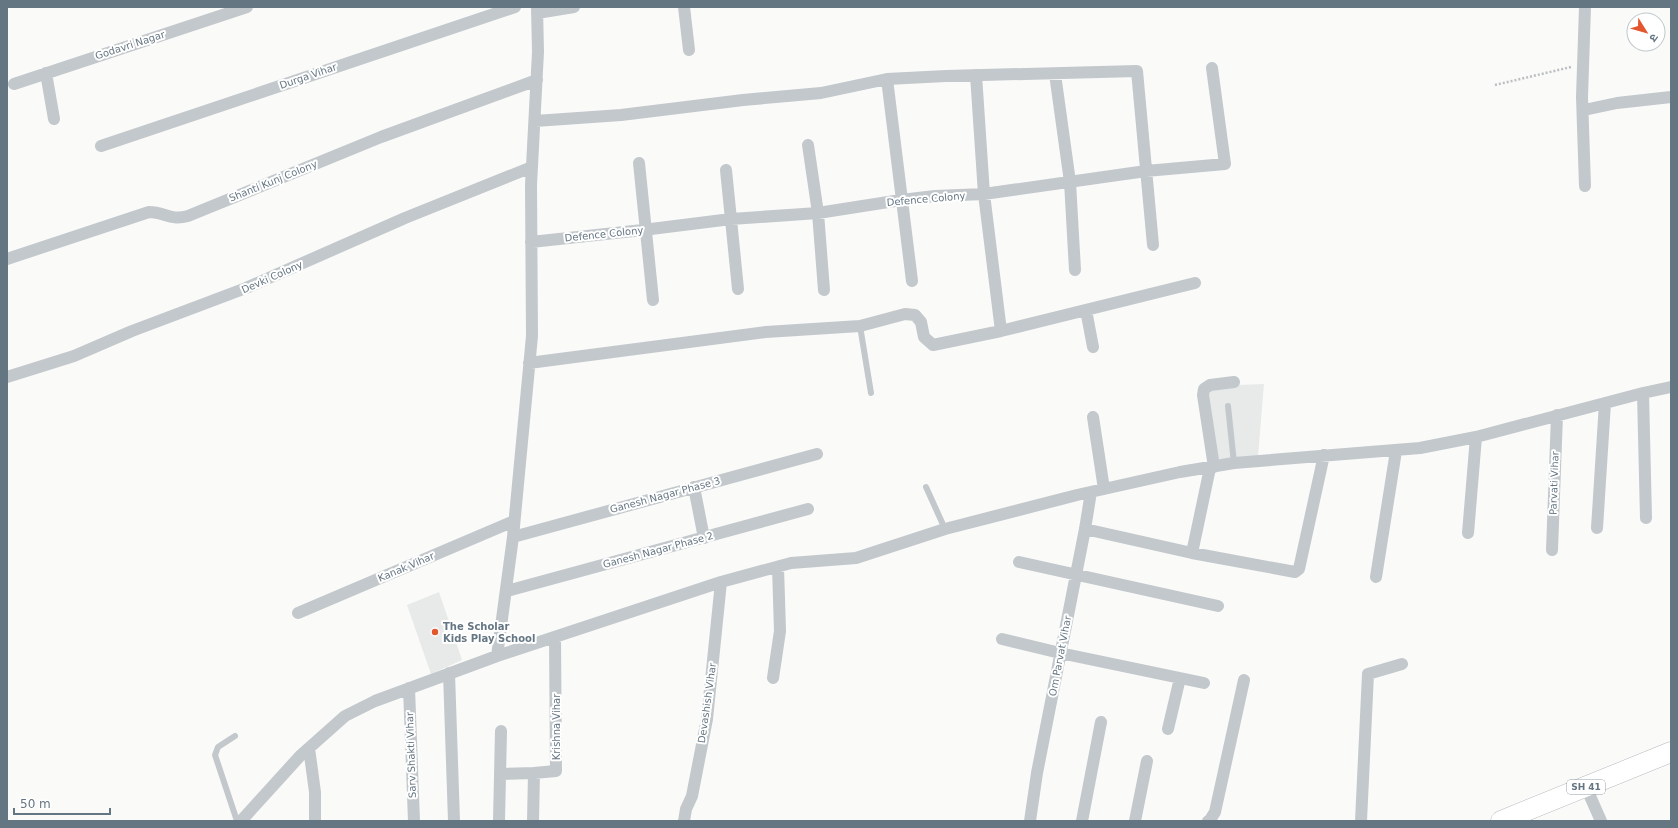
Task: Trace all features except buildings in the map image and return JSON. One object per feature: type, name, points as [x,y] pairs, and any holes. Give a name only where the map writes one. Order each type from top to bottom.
[{"type":"main road","name":"SH 41","points":[[1501,821],[1671,752]]},
{"type":"street","name":"Godavri Nagar","points":[[14,84],[247,7]]},
{"type":"street","name":"Durga Vihar","points":[[101,146],[516,7]]},
{"type":"street","points":[[497,656],[507,591],[513,537],[532,336],[532,167],[538,52],[537,10],[574,7]]},
{"type":"street","points":[[684,7],[689,50]]},
{"type":"street","points":[[1585,7],[1582,97],[1584,110],[1585,186]]},
{"type":"street","name":"Defence Colony","points":[[531,242],[646,230],[731,219],[818,213],[901,200],[935,196],[984,194],[1146,171],[1224,164],[1212,68]]},
{"type":"street","points":[[535,121],[621,115],[821,93],[887,79],[1137,71],[1153,245]]},
{"type":"street","points":[[46,73],[54,119]]},
{"type":"street","points":[[1055,74],[1070,182],[1075,270]]},
{"type":"street","points":[[976,75],[984,194],[1000,331]]},
{"type":"street","points":[[887,79],[912,282]]},
{"type":"street","name":"Shanti Kunj Colony","points":[[7,258],[149,212],[156,212],[172,218],[188,216],[381,137],[537,80]]},
{"type":"street","points":[[1584,110],[1617,103],[1671,97]]},
{"type":"street","points":[[808,145],[818,213],[824,290]]},
{"type":"street","points":[[638,163],[652,300]]},
{"type":"street","name":"Devki Colony","points":[[7,377],[74,356],[132,331],[246,288],[404,218],[532,167]]},
{"type":"street","points":[[726,170],[738,289]]},
{"type":"street","points":[[529,362],[766,332],[860,326],[905,314],[915,315],[921,322],[924,337],[933,346],[1195,283]]},
{"type":"street","points":[[1086,310],[1093,347]]},
{"type":"street","points":[[1192,553],[1212,467],[1203,395],[1204,389],[1210,385],[1234,382]]},
{"type":"street","points":[[241,821],[300,756],[345,716],[375,701],[497,656],[721,582],[791,563],[856,558],[945,529],[1091,492],[1180,472],[1234,463],[1324,455],[1396,451],[1476,437],[1671,387]]},
{"type":"street","points":[[1643,393],[1646,518]]},
{"type":"street","points":[[1597,528],[1605,403]]},
{"type":"street","name":"Parvati Vihar","points":[[1552,550],[1557,415]]},
{"type":"street","points":[[1093,417],[1104,489]]},
{"type":"street","points":[[1468,533],[1476,437]]},
{"type":"street","points":[[1376,577],[1396,451]]},
{"type":"street","name":"Ganesh Nagar Phase 3","points":[[513,537],[817,454]]},
{"type":"street","points":[[1085,529],[1192,553],[1295,572],[1299,569],[1324,455]]},
{"type":"street","points":[[694,487],[704,538]]},
{"type":"street","name":"Om Parvat Vihar","points":[[1030,821],[1037,773],[1091,492]]},
{"type":"street","name":"Ganesh Nagar Phase 2","points":[[507,591],[808,509]]},
{"type":"street","name":"Kanak Vihar","points":[[298,613],[514,521]]},
{"type":"street","points":[[1019,562],[1218,606]]},
{"type":"street","points":[[773,678],[780,631],[778,567]]},
{"type":"street","name":"Devashish Vihar","points":[[684,821],[686,809],[692,796],[707,719],[721,582]]},
{"type":"street","name":"Krishna Vihar","points":[[534,773],[556,771],[556,637]]},
{"type":"street","points":[[1002,639],[1060,653],[1204,683]]},
{"type":"street","points":[[1361,821],[1368,674],[1402,664]]},
{"type":"street","points":[[450,673],[454,821]]},
{"type":"street","points":[[1168,729],[1180,678]]},
{"type":"street","points":[[1208,821],[1215,812],[1244,680]]},
{"type":"street","name":"Sarv Shakti Vihar","points":[[408,688],[414,821]]},
{"type":"street","points":[[1082,821],[1101,722]]},
{"type":"street","points":[[499,821],[501,730]]},
{"type":"street","points":[[309,748],[315,792],[315,821]]},
{"type":"street","points":[[1135,821],[1147,760]]},
{"type":"street","points":[[500,774],[534,773],[533,821]]},
{"type":"street","points":[[1586,787],[1600,821]]},
{"type":"lane","points":[[860,326],[871,393]]},
{"type":"lane","points":[[1228,406],[1234,463]]},
{"type":"lane","points":[[926,487],[945,529]]},
{"type":"lane","points":[[235,736],[218,747],[215,755],[237,821]]},
{"type":"path","points":[[1495,85],[1583,64]]},
{"type":"shaded area","points":[[1264,384],[1258,456],[1218,462],[1206,395],[1209,389],[1238,385]]},
{"type":"shaded area","name":"The Scholar Kids Play School","points":[[439,592],[462,660],[431,674],[407,605]]},
{"type":"place","name":"The Scholar Kids Play School","points":[[435,632]]}]
